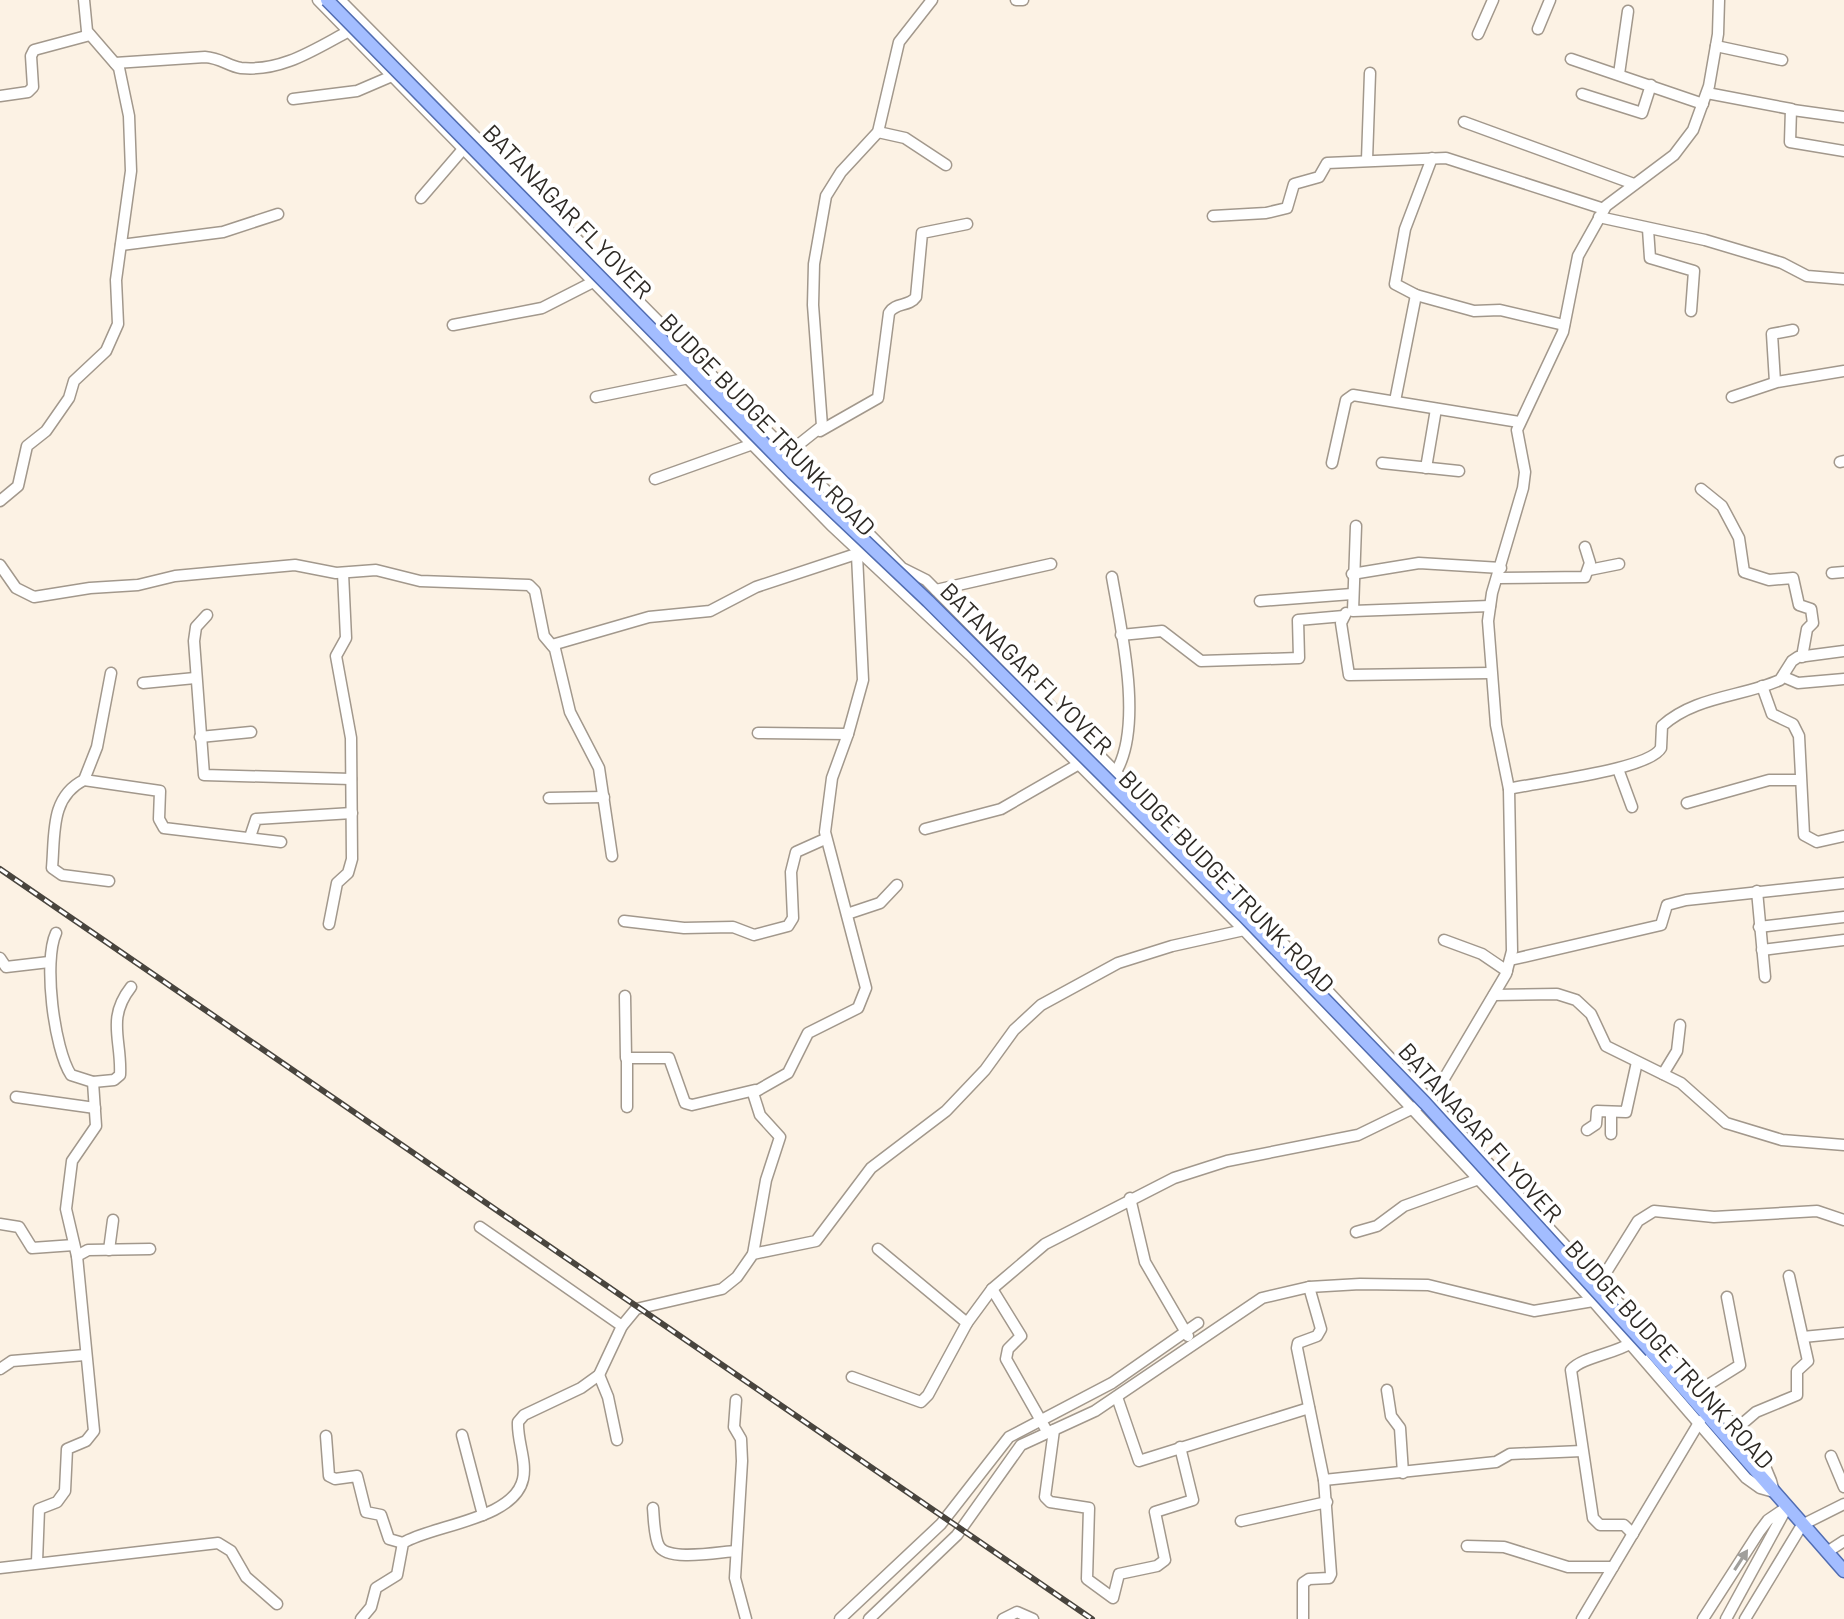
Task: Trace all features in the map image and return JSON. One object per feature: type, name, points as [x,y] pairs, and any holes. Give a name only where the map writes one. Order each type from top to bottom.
[{"type":"main road","name":"BATANAGAR FLYOVER","points":[[327,0],[793,473],[928,601],[1245,917],[1425,1103],[1651,1351],[1787,1507]]},
{"type":"main road","points":[[1787,1507],[1844,1571]]},
{"type":"street","points":[[0,501],[18,486],[27,446],[46,431],[69,398],[74,381],[97,361],[115,333],[121,245],[131,171],[129,116],[115,63],[90,35],[84,22],[84,0]]},
{"type":"street","name":"BUDGE BUDGE TRUNK ROAD","points":[[318,0],[859,554],[970,655],[1244,930],[1416,1110],[1631,1343],[1753,1484],[1774,1492]]},
{"type":"street","name":"BUDGE BUDGE TRUNK ROAD","points":[[340,0],[902,568],[936,590],[1117,770],[1432,1099],[1700,1390],[1768,1470],[1774,1492]]},
{"type":"street","points":[[820,431],[814,264],[826,196],[841,172],[878,132],[899,42],[932,0]]},
{"type":"street","points":[[1016,0],[1023,0]]},
{"type":"street","points":[[1478,34],[1493,0]]},
{"type":"street","points":[[1538,29],[1550,0]]},
{"type":"street","points":[[852,1377],[921,1402],[928,1395],[967,1323],[992,1289],[1045,1244],[1174,1178],[1227,1161],[1358,1135],[1416,1110],[1432,1099],[1494,995],[1510,960],[1509,789],[1490,673],[1490,606],[1525,472],[1517,440],[1519,422],[1564,325],[1574,268],[1602,213],[1683,144],[1705,98],[1716,46],[1719,0]]},
{"type":"street","points":[[1619,74],[1628,11]]},
{"type":"street","points":[[115,63],[205,57],[220,58],[237,68],[277,66],[349,31]]},
{"type":"street","points":[[0,96],[28,92],[33,87],[31,56],[34,50],[90,35]]},
{"type":"street","points":[[1716,46],[1782,60]]},
{"type":"street","points":[[1571,59],[1651,85],[1705,98],[1844,117]]},
{"type":"street","points":[[1367,160],[1370,73]]},
{"type":"street","points":[[293,99],[357,91],[392,76]]},
{"type":"street","points":[[1582,94],[1642,113],[1651,85]]},
{"type":"street","points":[[1793,110],[1790,142],[1844,151]]},
{"type":"street","points":[[1464,122],[1634,184]]},
{"type":"street","points":[[878,132],[905,138],[946,165]]},
{"type":"street","points":[[421,198],[464,148]]},
{"type":"street","points":[[1432,158],[1405,229],[1393,280],[1397,288],[1474,311],[1500,310],[1564,325]]},
{"type":"street","points":[[1213,216],[1282,209],[1289,204],[1294,184],[1319,177],[1327,163],[1432,158],[1457,161],[1648,229],[1705,240],[1782,263],[1807,276],[1844,279]]},
{"type":"street","points":[[121,245],[223,232],[278,214]]},
{"type":"street","points":[[788,453],[878,398],[889,313],[895,306],[910,303],[916,297],[922,233],[967,224]]},
{"type":"street","points":[[1648,229],[1650,258],[1694,271],[1691,311]]},
{"type":"street","points":[[453,325],[542,308],[595,281]]},
{"type":"street","points":[[1395,401],[1416,295]]},
{"type":"street","points":[[1775,382],[1772,334],[1793,330]]},
{"type":"street","points":[[1732,397],[1775,382],[1844,371]]},
{"type":"street","points":[[596,397],[689,378]]},
{"type":"street","points":[[1332,463],[1349,396],[1519,422]]},
{"type":"street","points":[[1426,468],[1436,409]]},
{"type":"street","points":[[655,479],[753,444]]},
{"type":"street","points":[[1382,463],[1459,471]]},
{"type":"street","points":[[1701,489],[1722,506],[1739,538],[1744,572],[1769,580],[1793,578],[1799,605],[1811,609],[1813,623],[1807,629],[1802,657]]},
{"type":"street","points":[[1356,526],[1345,668],[1349,675],[1490,673]]},
{"type":"street","points":[[552,645],[649,617],[710,611],[756,587],[859,554],[875,540]]},
{"type":"street","points":[[1585,547],[1589,570]]},
{"type":"street","points":[[627,1058],[669,1058],[688,1105],[755,1090],[788,1073],[808,1033],[851,1014],[864,1001],[863,967],[825,839],[832,778],[863,680],[859,554]]},
{"type":"street","points":[[1352,574],[1419,563],[1500,573],[1580,578],[1589,570],[1619,564]]},
{"type":"street","points":[[936,590],[1051,564]]},
{"type":"street","points":[[0,565],[16,588],[34,597],[90,588],[138,585],[175,576],[295,565],[343,573],[376,570],[420,581],[529,585],[535,591],[544,636],[552,645],[565,699],[596,758],[612,856]]},
{"type":"street","points":[[329,924],[337,883],[350,869],[352,813],[348,716],[336,656],[346,638],[343,573]]},
{"type":"street","points":[[1112,577],[1121,635],[1128,736],[1126,752],[1117,770]]},
{"type":"street","points":[[1260,601],[1352,594]]},
{"type":"street","points":[[1121,635],[1162,631],[1201,661],[1299,658],[1298,620],[1348,612],[1490,606]]},
{"type":"street","points":[[207,615],[194,635],[203,773],[208,777],[351,779]]},
{"type":"street","points":[[1509,789],[1618,769],[1656,756],[1661,748],[1662,726],[1679,714],[1784,677],[1792,661],[1802,657],[1844,651]]},
{"type":"street","points":[[109,881],[62,875],[52,868],[59,805],[66,792],[84,780],[97,747],[111,673]]},
{"type":"street","points":[[1784,677],[1798,683],[1844,679]]},
{"type":"street","points":[[143,683],[195,678]]},
{"type":"street","points":[[1762,686],[1772,714],[1797,728],[1802,825],[1807,840],[1817,842],[1843,836]]},
{"type":"street","points":[[200,737],[251,732]]},
{"type":"street","points":[[758,733],[848,734]]},
{"type":"street","points":[[925,829],[1001,809],[1079,764]]},
{"type":"street","points":[[1618,769],[1632,807]]},
{"type":"street","points":[[84,780],[160,791],[159,819],[164,828],[281,842]]},
{"type":"street","points":[[1687,803],[1769,780],[1800,780]]},
{"type":"street","points":[[549,798],[604,797]]},
{"type":"street","points":[[250,837],[256,819],[352,813]]},
{"type":"street","points":[[624,921],[684,928],[733,927],[754,935],[788,926],[793,918],[791,872],[796,852],[825,839]]},
{"type":"street","points":[[1510,960],[1661,925],[1669,904],[1757,891],[1844,883]]},
{"type":"street","points":[[847,914],[880,903],[897,885]]},
{"type":"street","points":[[1757,891],[1765,977]]},
{"type":"street","points":[[1759,927],[1844,917]]},
{"type":"street","points":[[753,1254],[816,1241],[871,1168],[946,1111],[979,1077],[1014,1030],[1041,1005],[1118,963],[1172,946],[1244,930]]},
{"type":"street","points":[[56,933],[49,962],[66,1068],[78,1079],[93,1082],[114,1080],[120,1075],[116,1025],[120,1001],[131,987]]},
{"type":"street","points":[[1444,940],[1482,954],[1507,971]]},
{"type":"street","points":[[1762,950],[1844,940]]},
{"type":"street","points":[[0,958],[6,967],[49,962]]},
{"type":"street","points":[[1494,995],[1557,994],[1576,1000],[1591,1014],[1606,1046],[1694,1092],[1726,1123],[1782,1140],[1844,1145]]},
{"type":"street","points":[[625,996],[627,1107]]},
{"type":"street","points":[[1663,1074],[1683,1032]]},
{"type":"street","points":[[1587,1130],[1596,1124],[1597,1111],[1626,1112],[1637,1062]]},
{"type":"street","points":[[37,1562],[39,1509],[57,1502],[65,1491],[67,1449],[86,1441],[94,1431],[76,1251],[66,1217],[71,1166],[96,1126],[93,1082]]},
{"type":"street","points":[[326,1436],[329,1476],[335,1479],[357,1476],[366,1512],[381,1515],[389,1539],[403,1543],[483,1515],[521,1486],[524,1475],[518,1422],[524,1415],[581,1388],[599,1375],[622,1326],[636,1309],[722,1289],[737,1277],[753,1254],[766,1180],[780,1141],[777,1131],[760,1115],[753,1097],[755,1090]]},
{"type":"street","points":[[16,1097],[95,1108]]},
{"type":"street","points":[[1611,1113],[1611,1134]]},
{"type":"street","points":[[1356,1232],[1377,1226],[1404,1206],[1479,1179]]},
{"type":"street","points":[[1130,1198],[1145,1262],[1194,1344]]},
{"type":"street","points":[[1598,1280],[1638,1221],[1654,1211],[1731,1217],[1817,1211],[1844,1220]]},
{"type":"street","points":[[109,1250],[113,1220]]},
{"type":"street","points":[[0,1224],[19,1227],[32,1248],[76,1251],[150,1249]]},
{"type":"street","points":[[480,1227],[622,1326]]},
{"type":"street","points":[[878,1249],[967,1323]]},
{"type":"street","points":[[1735,1430],[1756,1412],[1797,1395],[1797,1371],[1808,1361],[1789,1276]]},
{"type":"street","points":[[840,1619],[945,1520],[1009,1437],[1046,1427],[1117,1397],[1262,1298],[1309,1287],[1428,1285],[1534,1311],[1588,1297]]},
{"type":"street","points":[[1303,1619],[1303,1583],[1331,1577],[1324,1480],[1297,1345],[1317,1336],[1321,1329],[1309,1287]]},
{"type":"street","points":[[992,1289],[1020,1330],[1021,1336],[1008,1349],[1006,1359],[1046,1427],[1045,1497],[1050,1502],[1089,1508],[1087,1579],[1113,1598],[1116,1596],[1119,1574],[1157,1566],[1165,1560],[1155,1512],[1193,1500],[1180,1447]]},
{"type":"street","points":[[1700,1390],[1740,1365],[1727,1297]]},
{"type":"street","points":[[869,1619],[957,1535],[1015,1451],[1198,1323]]},
{"type":"street","points":[[1803,1337],[1844,1333]]},
{"type":"street","points":[[1631,1343],[1614,1353],[1576,1365],[1571,1370],[1595,1523],[1624,1525],[1633,1534]]},
{"type":"street","points":[[0,1369],[12,1361],[85,1355]]},
{"type":"street","points":[[599,1375],[608,1397],[617,1440]]},
{"type":"street","points":[[1387,1390],[1391,1416],[1400,1428],[1403,1473]]},
{"type":"street","points":[[1117,1397],[1136,1459],[1309,1408]]},
{"type":"street","points":[[736,1400],[734,1427],[741,1439],[742,1461],[735,1578],[746,1619]]},
{"type":"street","points":[[1582,1619],[1700,1421]]},
{"type":"street","points":[[462,1435],[483,1515]]},
{"type":"street","points":[[1324,1480],[1496,1462],[1510,1454],[1582,1451]]},
{"type":"street","points":[[1831,1456],[1844,1487]]},
{"type":"street","points":[[1241,1521],[1327,1502]]},
{"type":"street","points":[[1745,1619],[1802,1525],[1844,1504]]},
{"type":"street","points":[[1703,1619],[1759,1532],[1768,1520],[1787,1507]]},
{"type":"street","points":[[1726,1619],[1787,1507]]},
{"type":"street","points":[[653,1508],[659,1546],[665,1552],[677,1556],[735,1551]]},
{"type":"street","points":[[1827,1552],[1844,1541]]},
{"type":"street","points":[[0,1568],[218,1543],[231,1551],[246,1577],[277,1604]]},
{"type":"street","points":[[361,1619],[371,1607],[376,1588],[397,1575],[403,1543]]},
{"type":"street","points":[[1467,1546],[1504,1547],[1553,1565],[1613,1567]]},
{"type":"street","points":[[1003,1619],[1017,1612],[1033,1619]]},
{"type":"railway","points":[[0,869],[1092,1619]]}]
